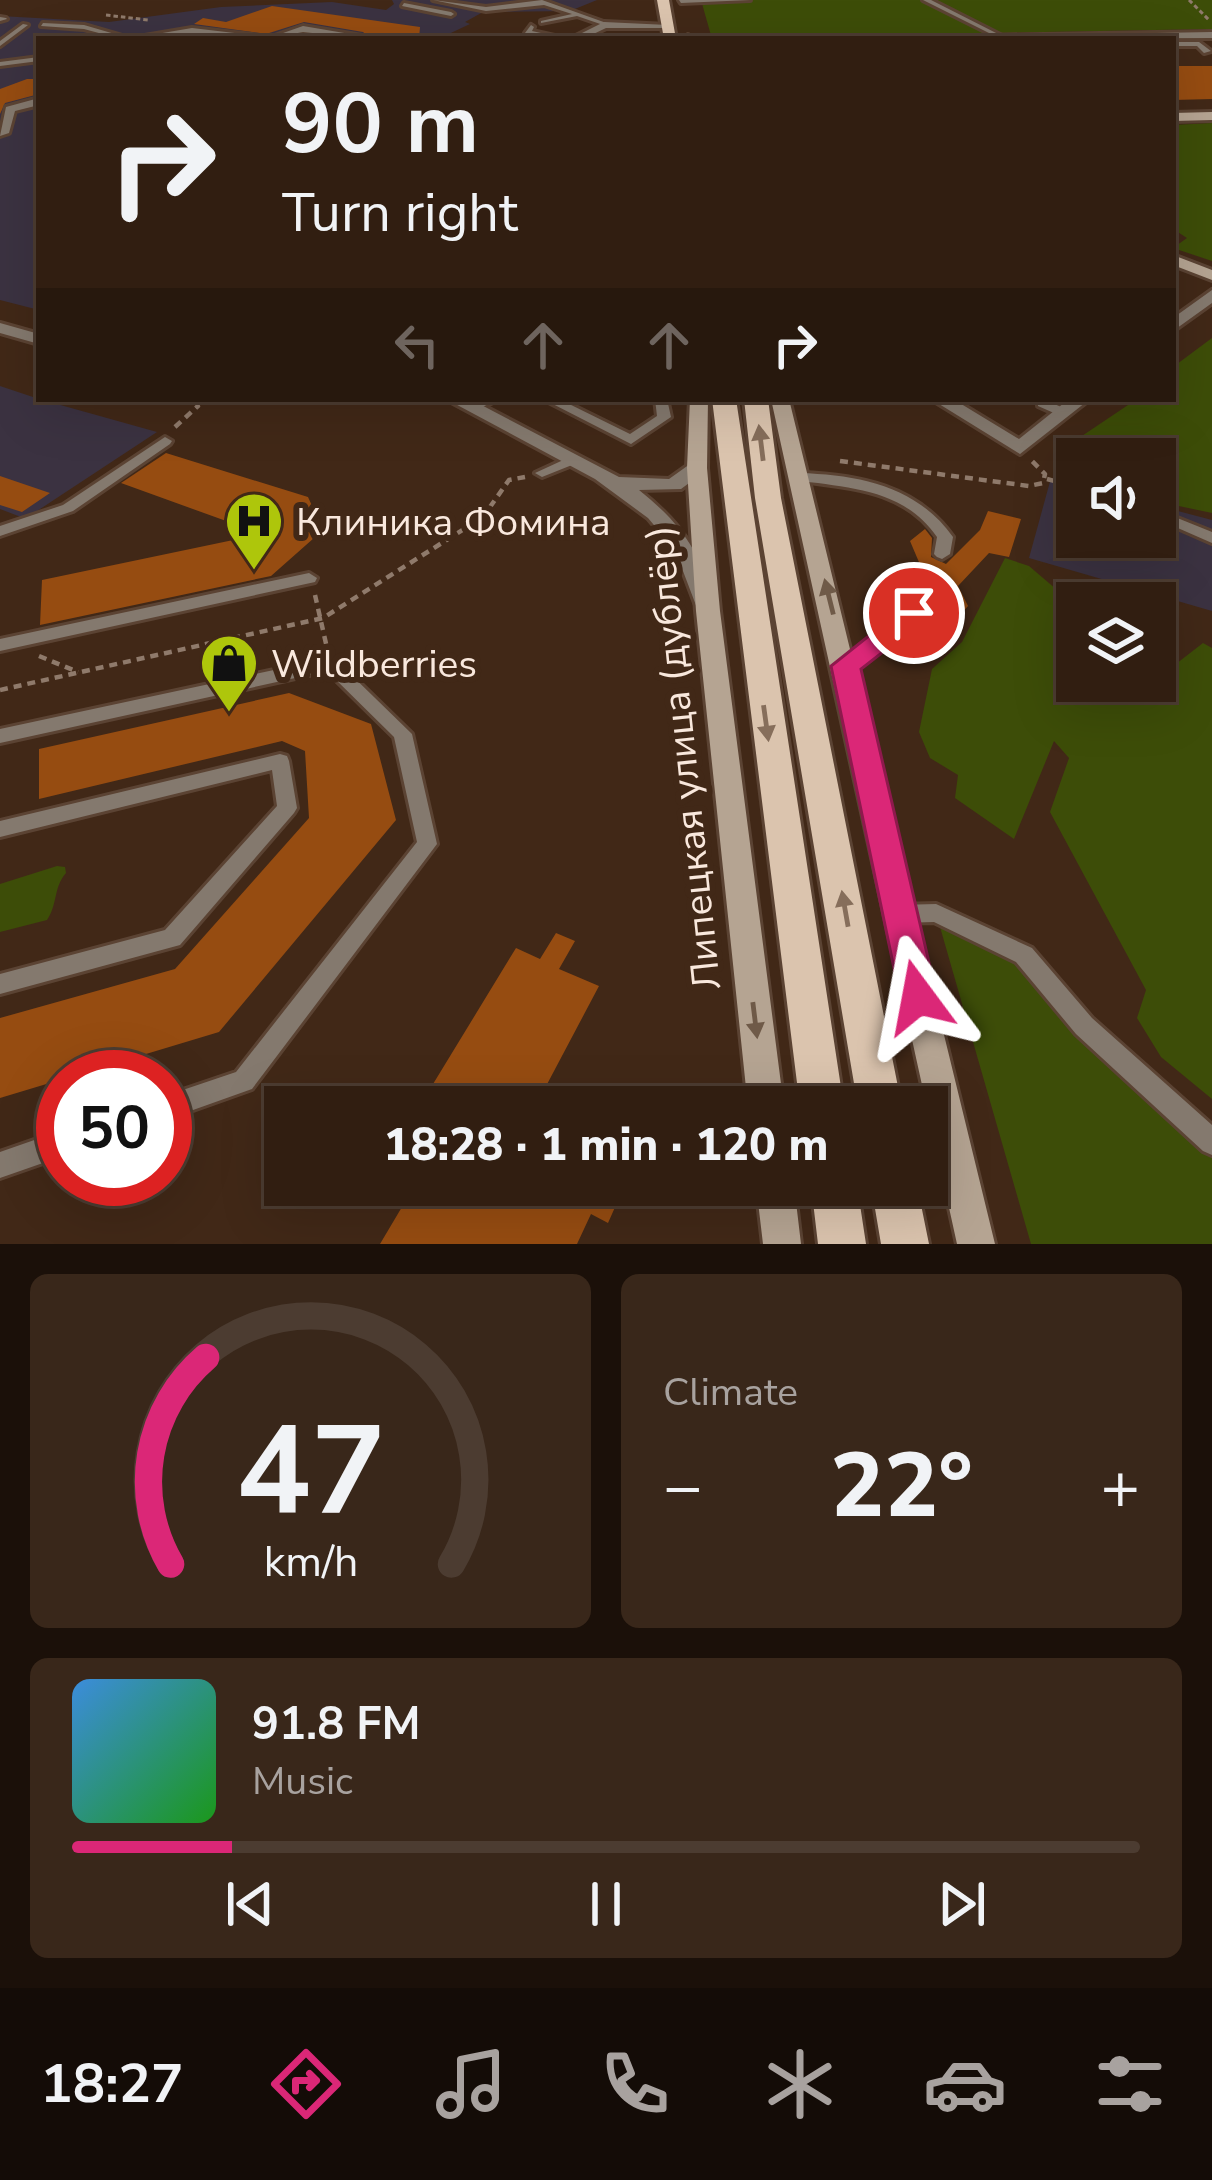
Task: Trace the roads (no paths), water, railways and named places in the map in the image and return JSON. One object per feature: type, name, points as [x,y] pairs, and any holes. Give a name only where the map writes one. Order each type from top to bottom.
[{"type":"main road","points":[[663,0],[669,33]]},
{"type":"main road","points":[[681,1],[688,36]]},
{"type":"main road","points":[[1176,116],[1212,116]]},
{"type":"main road","points":[[1176,262],[1212,275]]},
{"type":"main road","name":"Липецкая улица (дублёр)","points":[[699,402],[697,468],[708,611],[764,1086]]},
{"type":"main road","points":[[724,402],[819,1086]]},
{"type":"main road","points":[[774,402],[812,471],[846,666],[976,1244]]},
{"type":"main road","points":[[774,402],[769,498],[876,1086]]},
{"type":"main road","points":[[777,1206],[782,1244]]},
{"type":"main road","points":[[837,1206],[842,1244]]},
{"type":"main road","points":[[898,1206],[905,1244]]},
{"type":"street","points":[[582,36],[609,25],[669,33]]},
{"type":"street","points":[[279,36],[300,28],[345,36]]},
{"type":"street","points":[[148,36],[183,30],[234,36]]},
{"type":"street","points":[[1126,36],[1212,34]]},
{"type":"street","points":[[3,133],[10,109],[36,102]]},
{"type":"street","points":[[1176,324],[1212,295]]},
{"type":"street","points":[[0,328],[36,338]]},
{"type":"street","points":[[945,402],[1019,448],[1077,402]]},
{"type":"street","points":[[464,404],[612,482],[676,534],[708,611]]},
{"type":"street","points":[[612,482],[674,485],[697,468]]},
{"type":"lane","points":[[436,0],[486,9]]},
{"type":"lane","points":[[492,0],[514,5]]},
{"type":"lane","points":[[563,8],[580,0]]},
{"type":"lane","points":[[681,1],[747,0]]},
{"type":"lane","points":[[926,0],[1000,36]]},
{"type":"lane","points":[[404,5],[468,17],[486,9],[540,2],[609,25]]},
{"type":"lane","points":[[543,22],[587,17]]},
{"type":"lane","points":[[43,25],[84,27],[119,36]]},
{"type":"lane","points":[[0,44],[25,26]]},
{"type":"lane","points":[[531,27],[527,32],[549,36]]},
{"type":"lane","points":[[165,36],[183,30]]},
{"type":"lane","points":[[1176,44],[1199,44],[1207,51]]},
{"type":"lane","points":[[0,62],[36,59]]},
{"type":"lane","points":[[555,402],[632,440],[664,417],[662,402]]},
{"type":"lane","points":[[1043,403],[1063,413]]},
{"type":"lane","points":[[0,531],[68,508],[165,442]]},
{"type":"lane","points":[[542,473],[572,460]]},
{"type":"lane","points":[[812,471],[923,507],[945,537],[942,554]]},
{"type":"lane","points":[[1176,522],[1212,538]]},
{"type":"lane","points":[[0,645],[309,578]]},
{"type":"lane","points":[[846,666],[914,613],[932,590]]},
{"type":"lane","points":[[0,736],[330,664],[403,734],[427,844],[244,1081],[192,1099]]},
{"type":"lane","points":[[0,829],[280,761],[287,808],[172,938],[0,984]]},
{"type":"lane","points":[[899,914],[936,914],[1024,955],[1084,1026],[1212,1142]]},
{"type":"lane","points":[[0,1165],[36,1152]]},
{"type":"place","name":"Клиника Фомина","points":[[254,572]]},
{"type":"place","name":"Wildberries","points":[[229,714]]}]
